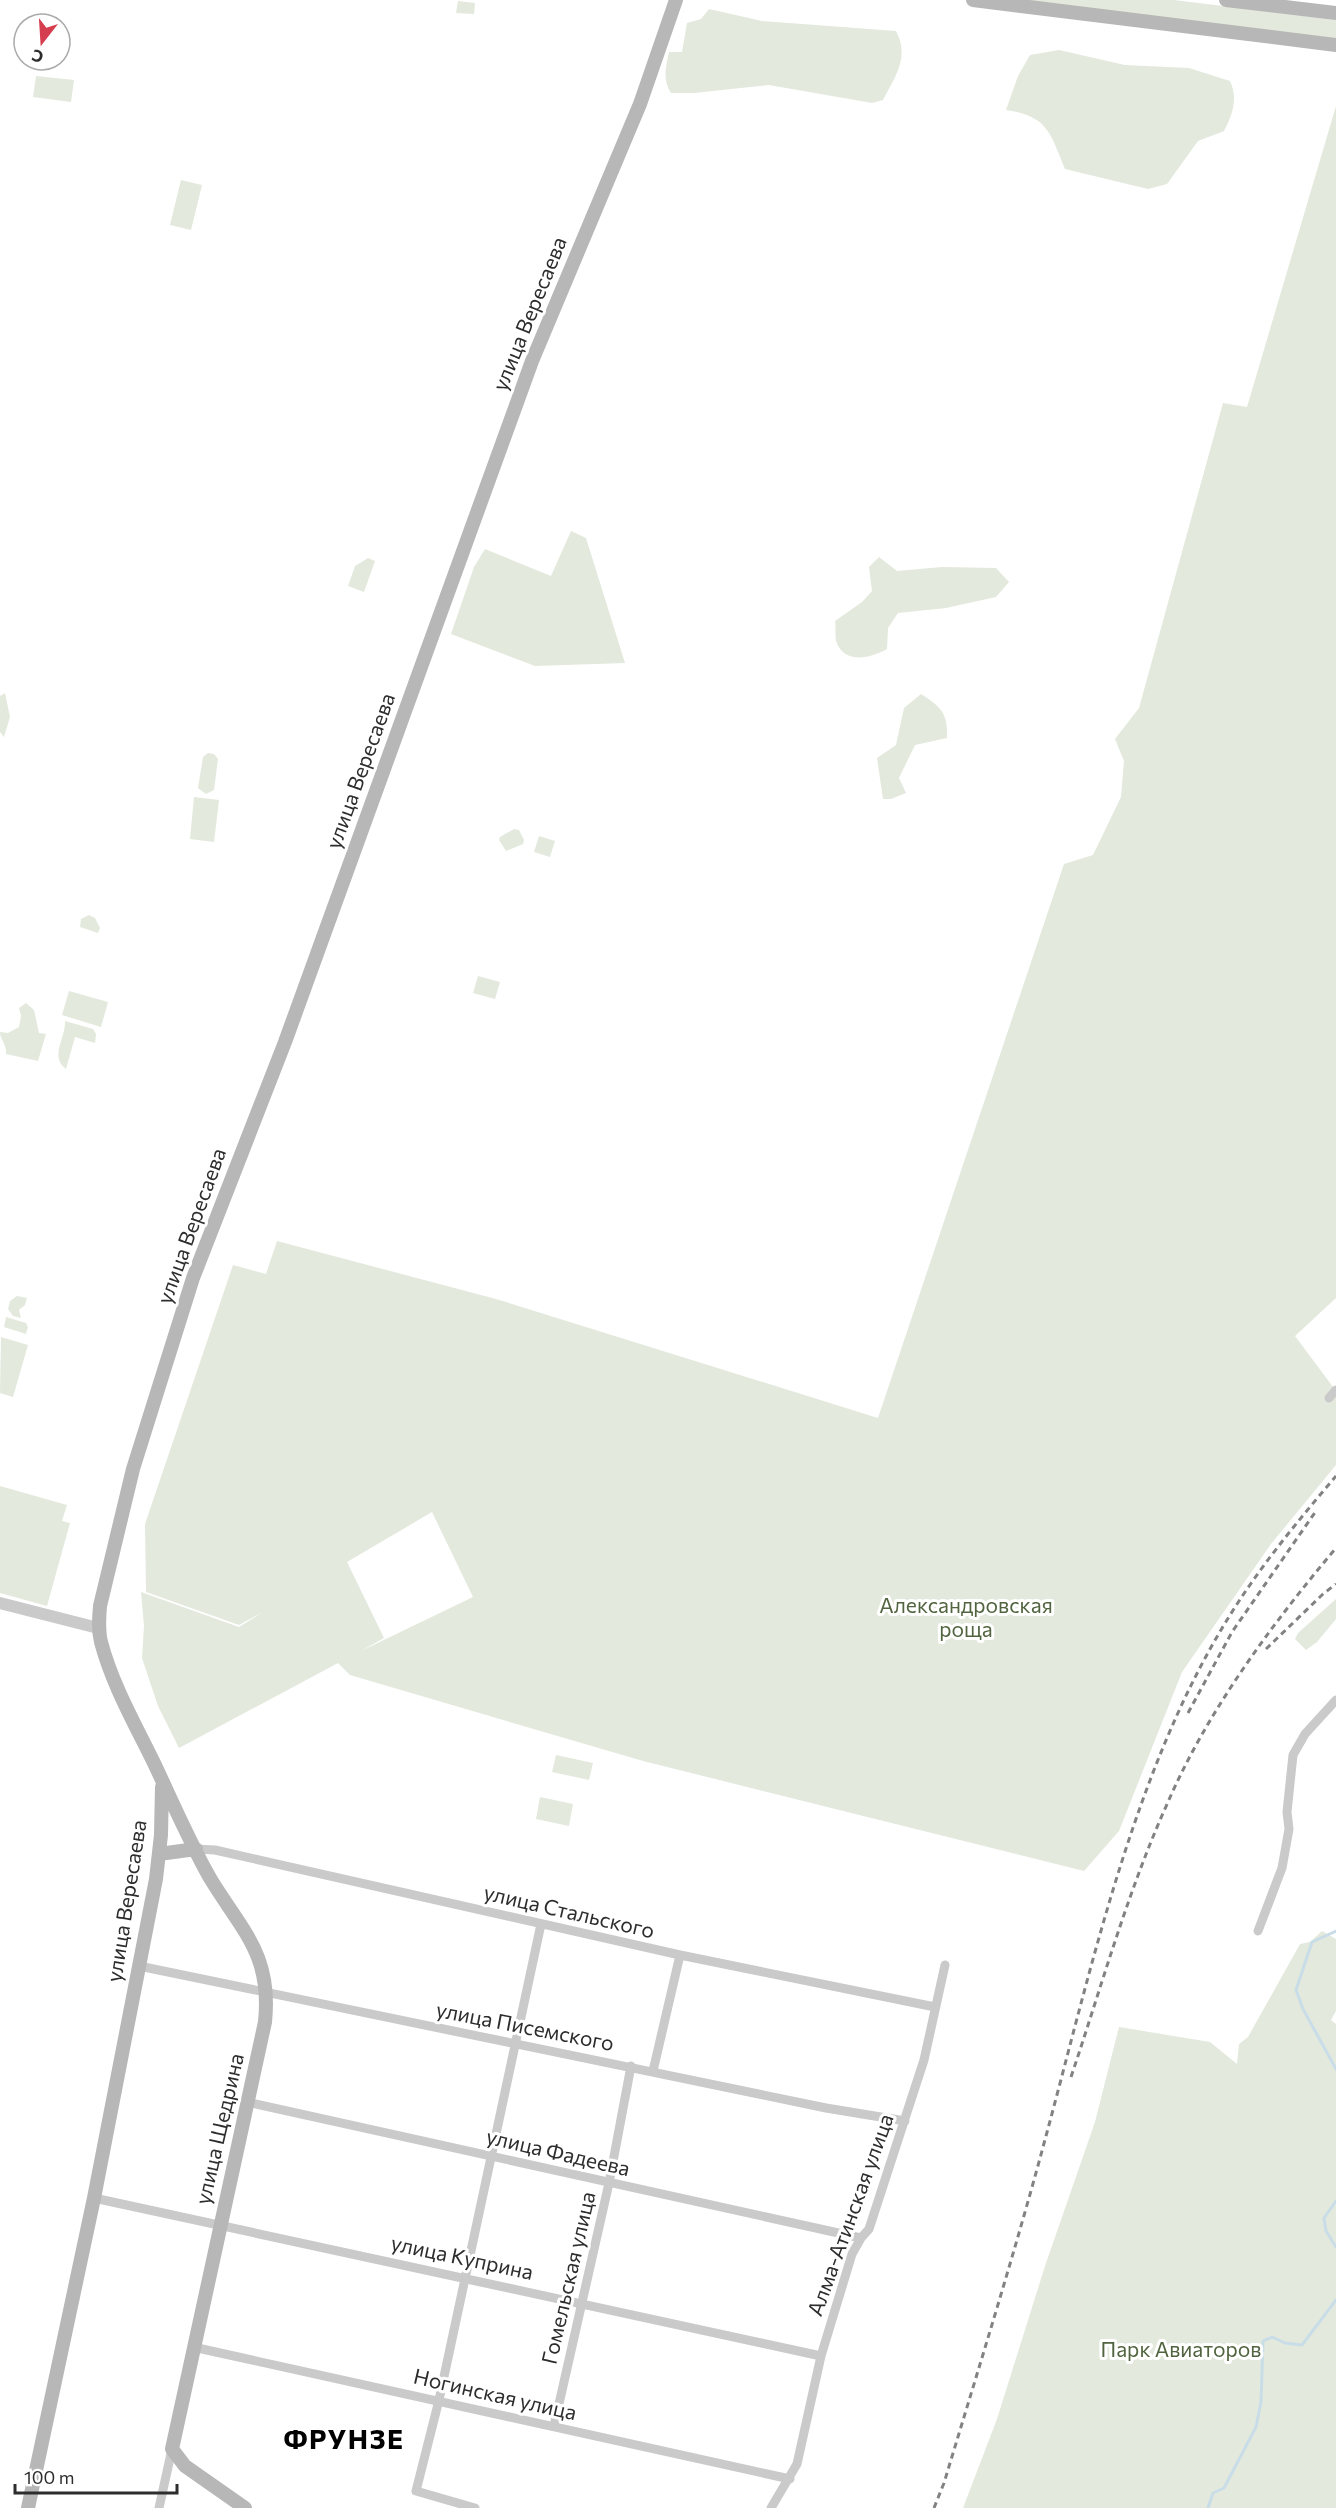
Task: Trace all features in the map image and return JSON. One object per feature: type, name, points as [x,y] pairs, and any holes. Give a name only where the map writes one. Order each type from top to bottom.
[{"type":"main road","name":"улица Вересаева","points":[[27,2508],[94,2198],[159,1854],[163,1805],[161,1779],[125,1703],[101,1643],[98,1628],[106,1577],[133,1469],[193,1278],[285,1042],[529,371],[640,104],[676,0]]},
{"type":"main road","points":[[973,0],[1336,45]]},
{"type":"main road","points":[[1226,0],[1336,13]]},
{"type":"main road","name":"улица Щедрина","points":[[161,1779],[210,1877],[262,1962],[266,1994],[265,2022],[172,2449]]},
{"type":"main road","points":[[159,1854],[196,1850]]},
{"type":"main road","points":[[172,2449],[185,2466],[245,2508]]},
{"type":"street","points":[[1329,1398],[1336,1390]]},
{"type":"street","points":[[0,1603],[98,1628]]},
{"type":"street","points":[[1258,1931],[1282,1868],[1289,1829],[1287,1812],[1293,1755],[1305,1734],[1336,1700]]},
{"type":"street","name":"улица Стальского","points":[[196,1850],[215,1850],[680,1955],[935,2007]]},
{"type":"street","points":[[475,2508],[416,2491],[439,2400],[541,1924]]},
{"type":"street","points":[[652,2071],[680,1955]]},
{"type":"street","name":"Алма-Атинская улица","points":[[771,2508],[797,2464],[821,2356],[852,2254],[869,2229],[905,2121],[924,2060],[945,1965]]},
{"type":"street","name":"улица Писемского","points":[[139,1966],[826,2108],[905,2121]]},
{"type":"street","name":"Гомельская улица","points":[[554,2426],[609,2182],[631,2066]]},
{"type":"street","name":"улица Фадеева","points":[[247,2102],[861,2238]]},
{"type":"street","name":"улица Куприна","points":[[94,2198],[220,2223],[821,2356]]},
{"type":"street","name":"Ногинская улица","points":[[193,2346],[790,2479]]},
{"type":"street","name":"улица Щедрина","points":[[159,2508],[172,2449]]},
{"type":"green space","points":[[1013,0],[1174,0],[1336,20],[1336,40]]},
{"type":"green space","points":[[458,1],[475,3],[474,14],[456,13]]},
{"type":"green space","points":[[709,9],[762,21],[896,31],[902,50],[899,67],[883,100],[872,103],[769,85],[694,93],[671,93],[666,78],[669,52],[682,52],[687,23],[701,19]]},
{"type":"green space","points":[[1059,50],[1125,65],[1189,68],[1230,81],[1234,100],[1230,118],[1224,131],[1198,141],[1167,184],[1148,189],[1065,169],[1046,128],[1031,117],[1006,110],[1018,76],[1030,55]]},
{"type":"green space","points":[[36,76],[74,80],[71,102],[33,97]]},
{"type":"green space","name":"Александровская роща","points":[[1336,106],[1336,1298],[1295,1336],[1336,1391],[1336,1465],[1271,1544],[1182,1672],[1119,1831],[1084,1871],[643,1761],[350,1675],[338,1663],[179,1748],[158,1706],[142,1658],[144,1626],[141,1592],[239,1627],[263,1612],[239,1625],[146,1592],[145,1524],[233,1265],[266,1274],[277,1241],[496,1299],[878,1418],[1064,864],[1093,855],[1121,797],[1124,761],[1115,739],[1139,708],[1223,403],[1247,407]],"holes":[[[432,1512],[473,1597],[361,1651],[384,1638],[347,1562]]]},
{"type":"green space","points":[[181,180],[202,185],[191,230],[170,225]]},
{"type":"green space","points":[[571,531],[586,538],[625,663],[535,666],[451,634],[474,567],[485,549],[551,576]]},
{"type":"green space","points":[[879,557],[897,571],[942,567],[996,568],[1009,582],[996,597],[946,608],[898,613],[888,628],[887,649],[866,657],[851,656],[840,649],[836,641],[835,621],[862,602],[872,591],[869,567]]},
{"type":"green space","points":[[368,558],[375,561],[364,592],[348,586],[355,566]]},
{"type":"green space","points":[[5,693],[10,717],[4,737],[0,732],[0,696]]},
{"type":"green space","points":[[921,694],[942,712],[946,722],[947,738],[915,745],[899,778],[906,793],[891,799],[883,799],[877,758],[896,745],[904,708]]},
{"type":"green space","points":[[208,753],[214,754],[218,759],[214,790],[206,794],[198,788],[203,757]]},
{"type":"green space","points":[[194,797],[219,800],[214,842],[190,839]]},
{"type":"green space","points":[[514,829],[519,830],[524,840],[523,844],[506,851],[499,840],[500,837]]},
{"type":"green space","points":[[539,836],[555,841],[550,857],[534,852]]},
{"type":"green space","points":[[89,915],[95,918],[100,928],[98,933],[80,927],[81,919]]},
{"type":"green space","points":[[478,976],[500,982],[495,999],[473,993]]},
{"type":"green space","points":[[69,991],[108,1002],[101,1027],[62,1015]]},
{"type":"green space","points":[[26,1003],[34,1010],[39,1033],[46,1034],[38,1061],[6,1054],[0,1035],[0,1032],[8,1033],[19,1027],[21,1016],[19,1008]]},
{"type":"green space","points":[[65,1021],[93,1029],[96,1034],[95,1043],[75,1037],[66,1069],[61,1064],[58,1053]]},
{"type":"green space","points":[[17,1296],[27,1298],[25,1305],[19,1310],[21,1318],[13,1316],[8,1309],[10,1301]]},
{"type":"green space","points":[[6,1317],[26,1323],[28,1327],[26,1334],[4,1327]]},
{"type":"green space","points":[[1,1337],[28,1345],[13,1397],[0,1393]]},
{"type":"green space","points":[[0,1486],[67,1505],[62,1521],[70,1523],[47,1606],[0,1593]]},
{"type":"green space","points":[[1336,1599],[1336,1619],[1317,1642],[1306,1650],[1295,1639],[1298,1633]]},
{"type":"green space","points":[[556,1755],[593,1763],[589,1780],[552,1772]]},
{"type":"green space","points":[[540,1797],[573,1804],[569,1826],[536,1819]]},
{"type":"green space","name":"Парк Авиаторов","points":[[1322,1931],[1336,1939],[1336,2011],[1331,2020],[1336,2024],[1336,2508],[963,2508],[997,2419],[1045,2266],[1095,2122],[1119,2027],[1210,2042],[1237,2064],[1239,2044],[1248,2037],[1300,1944],[1310,1942]]},
{"type":"waterway","points":[[1336,1931],[1312,1942],[1296,1990],[1303,2009],[1336,2069]]},
{"type":"waterway","points":[[1336,2201],[1324,2218],[1326,2231],[1336,2247]]},
{"type":"waterway","points":[[1208,2508],[1213,2493],[1224,2488],[1256,2427],[1261,2402],[1263,2341],[1272,2337],[1285,2343],[1302,2345],[1336,2300]]},
{"type":"railway","points":[[934,2508],[944,2483],[1009,2266],[1119,1871],[1166,1740],[1194,1679],[1239,1601],[1278,1546],[1336,1476]]},
{"type":"railway","points":[[1188,1713],[1232,1632],[1316,1511]]},
{"type":"railway","points":[[1071,2077],[1140,1869],[1184,1768],[1202,1734],[1243,1669],[1288,1607],[1336,1548]]},
{"type":"railway","points":[[1266,1649],[1336,1584]]},
{"type":"district","name":"ФРУНЗЕ","points":[[344,2440]]}]
